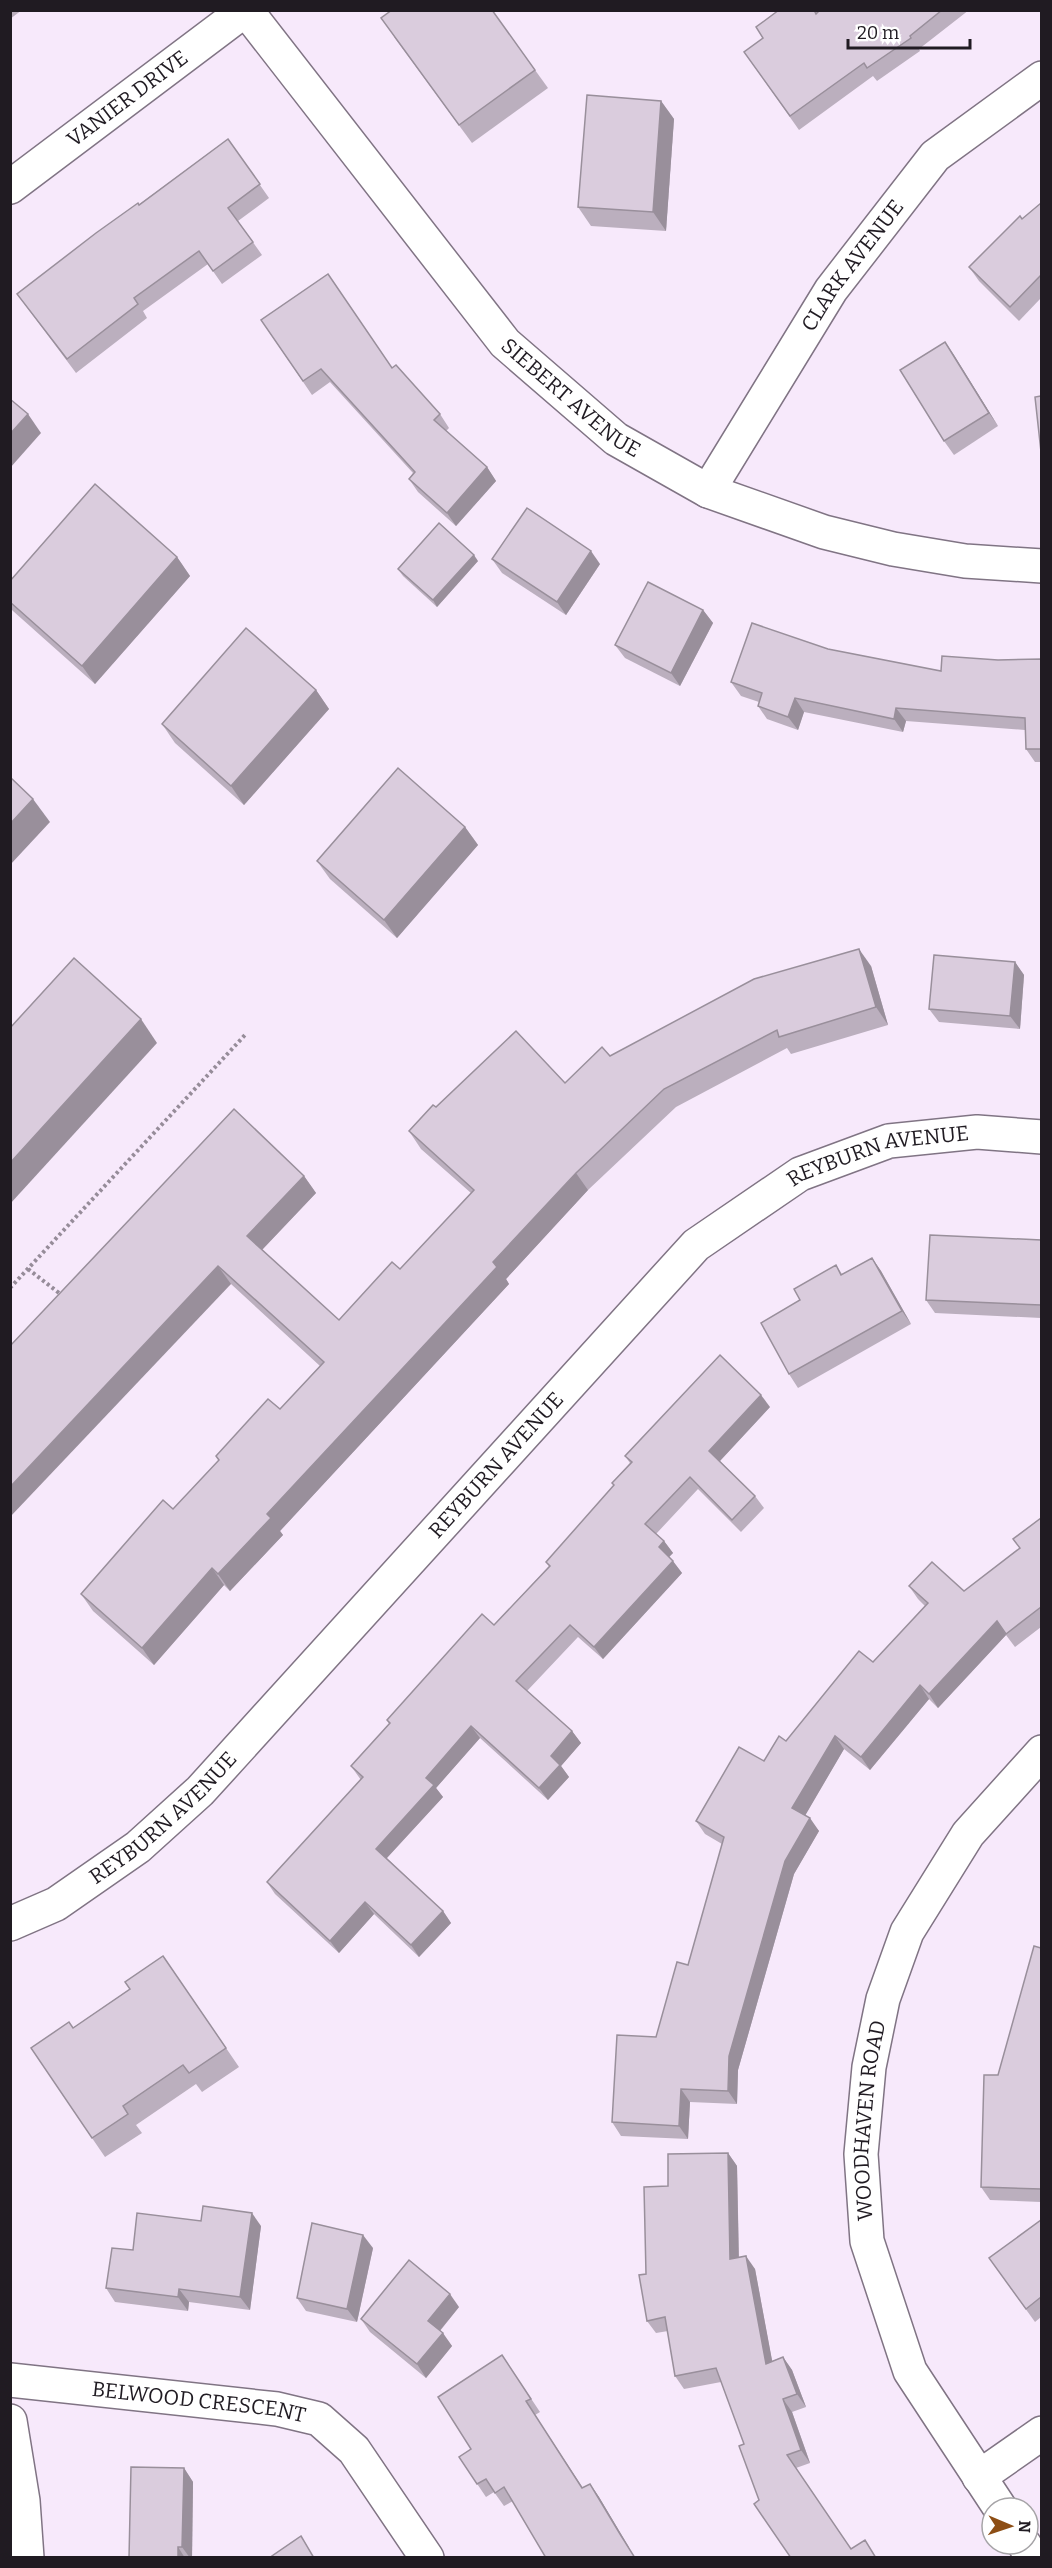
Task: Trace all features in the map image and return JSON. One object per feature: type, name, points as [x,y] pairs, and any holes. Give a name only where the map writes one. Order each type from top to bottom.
[{"type":"street","name":"VANIER DRIVE","points":[[10,187],[245,10]]},
{"type":"street","name":"SIEBERT AVENUE","points":[[245,10],[505,343],[616,439],[708,491],[824,532],[893,549],[965,561],[1041,566]]},
{"type":"street","name":"CLARK AVENUE","points":[[708,491],[831,290],[935,156],[1041,78]]},
{"type":"street","name":"REYBURN AVENUE","points":[[10,1923],[56,1904],[129,1853],[200,1791],[696,1245],[800,1174],[889,1141],[977,1131],[1041,1137]]},
{"type":"street","name":"WOODHAVEN ROAD","points":[[992,2496],[910,2371],[867,2241],[862,2143],[869,2067],[883,1999],[907,1932],[968,1834],[1041,1752]]},
{"type":"street","name":"BELWOOD CRESCENT","points":[[10,2380],[277,2409],[319,2419],[354,2450],[427,2558]]},
{"type":"street","points":[[10,2421],[23,2501],[27,2558]]},
{"type":"street","points":[[979,2477],[1041,2433]]},
{"type":"path","points":[[10,1288],[245,1035]]},
{"type":"path","points":[[28,1269],[68,1300]]},
{"type":"building","points":[[392,10],[492,10],[535,70],[459,125],[381,18]]},
{"type":"building","points":[[779,10],[814,10],[816,14],[820,10],[942,10],[910,36],[911,38],[867,68],[864,63],[790,116],[744,52],[763,38],[756,27]]},
{"type":"building","points":[[587,95],[661,101],[653,212],[578,207]]},
{"type":"building","points":[[228,139],[260,184],[228,208],[253,242],[213,271],[199,251],[134,298],[138,304],[67,359],[17,294],[96,233],[138,203],[139,205]]},
{"type":"building","points":[[1041,203],[1041,275],[1010,307],[969,267],[1020,216],[1022,219]]},
{"type":"building","points":[[328,274],[392,368],[396,365],[440,414],[434,420],[487,467],[447,513],[409,479],[415,472],[321,369],[303,381],[261,320]]},
{"type":"building","points":[[945,342],[989,413],[944,441],[900,370]]},
{"type":"building","points":[[1041,396],[1041,452],[1035,397]]},
{"type":"building","points":[[10,399],[28,414],[10,434]]},
{"type":"building","points":[[95,484],[177,557],[82,666],[10,602],[10,581]]},
{"type":"building","points":[[527,508],[591,551],[557,602],[492,559]]},
{"type":"building","points":[[439,523],[474,555],[433,600],[398,569]]},
{"type":"building","points":[[648,582],[703,610],[671,673],[615,645]]},
{"type":"building","points":[[752,623],[828,649],[941,671],[942,656],[998,660],[1041,659],[1041,749],[1026,749],[1025,718],[896,708],[894,719],[795,698],[788,717],[758,706],[762,693],[731,682]]},
{"type":"building","points":[[246,628],[316,690],[231,786],[162,724]]},
{"type":"building","points":[[398,768],[465,827],[384,920],[317,861]]},
{"type":"building","points":[[10,777],[33,799],[10,824]]},
{"type":"building","points":[[859,949],[876,1007],[779,1037],[777,1030],[664,1089],[576,1173],[493,1262],[497,1267],[267,1514],[271,1518],[218,1574],[212,1568],[142,1648],[81,1594],[163,1500],[173,1509],[219,1460],[216,1456],[268,1399],[280,1409],[324,1362],[218,1266],[10,1487],[10,1346],[234,1109],[304,1176],[247,1236],[339,1320],[392,1262],[400,1269],[474,1190],[409,1131],[433,1105],[436,1107],[516,1031],[565,1083],[602,1047],[610,1056],[754,979]]},
{"type":"building","points":[[934,955],[1015,962],[1010,1016],[929,1009]]},
{"type":"building","points":[[74,958],[141,1019],[10,1163],[10,1028]]},
{"type":"building","points":[[930,1235],[1041,1240],[1041,1305],[926,1300]]},
{"type":"building","points":[[872,1258],[902,1311],[789,1374],[761,1323],[800,1300],[794,1289],[836,1265],[841,1275]]},
{"type":"building","points":[[720,1355],[761,1395],[709,1451],[755,1496],[732,1520],[690,1477],[645,1524],[664,1541],[659,1547],[673,1561],[594,1647],[570,1625],[516,1681],[572,1731],[551,1756],[560,1765],[539,1788],[471,1726],[426,1778],[434,1785],[376,1849],[443,1911],[411,1945],[365,1902],[330,1941],[267,1882],[363,1777],[351,1766],[390,1723],[387,1720],[482,1614],[494,1625],[550,1566],[546,1562],[632,1462],[625,1456]]},
{"type":"building","points":[[1041,1518],[1041,1607],[1006,1634],[997,1621],[929,1694],[920,1685],[861,1757],[835,1736],[792,1808],[810,1818],[785,1861],[729,2056],[728,2091],[681,2089],[679,2126],[612,2122],[617,2035],[656,2037],[677,1962],[688,1965],[724,1837],[696,1821],[739,1747],[764,1761],[779,1736],[786,1741],[859,1651],[873,1662],[928,1603],[909,1586],[932,1562],[964,1591],[1020,1548],[1013,1539]]},
{"type":"building","points":[[1034,1946],[1041,1948],[1041,2189],[981,2187],[984,2075],[998,2075]]},
{"type":"building","points":[[163,1956],[226,2048],[189,2073],[183,2065],[123,2106],[128,2114],[92,2138],[31,2048],[69,2022],[73,2028],[130,1989],[125,1982]]},
{"type":"building","points":[[728,2153],[730,2259],[746,2256],[766,2364],[783,2357],[797,2394],[783,2399],[801,2450],[787,2455],[851,2549],[865,2540],[876,2558],[791,2558],[754,2504],[759,2500],[739,2446],[744,2444],[716,2368],[675,2376],[665,2317],[647,2321],[639,2275],[646,2274],[644,2187],[668,2186],[668,2154]]},
{"type":"building","points":[[203,2206],[252,2213],[240,2297],[179,2289],[178,2297],[106,2288],[112,2248],[133,2250],[137,2213],[201,2221]]},
{"type":"building","points":[[1041,2220],[1041,2297],[1026,2309],[989,2258]]},
{"type":"building","points":[[312,2223],[363,2235],[347,2309],[297,2298]]},
{"type":"building","points":[[409,2260],[450,2294],[428,2321],[443,2333],[417,2364],[361,2319]]},
{"type":"building","points":[[502,2355],[531,2399],[526,2401],[582,2488],[590,2484],[635,2558],[546,2558],[504,2487],[495,2493],[486,2479],[477,2484],[459,2457],[471,2449],[438,2397]]},
{"type":"building","points":[[131,2467],[184,2468],[182,2547],[178,2547],[178,2558],[129,2558]]},
{"type":"building","points":[[301,2536],[314,2558],[269,2558]]}]
